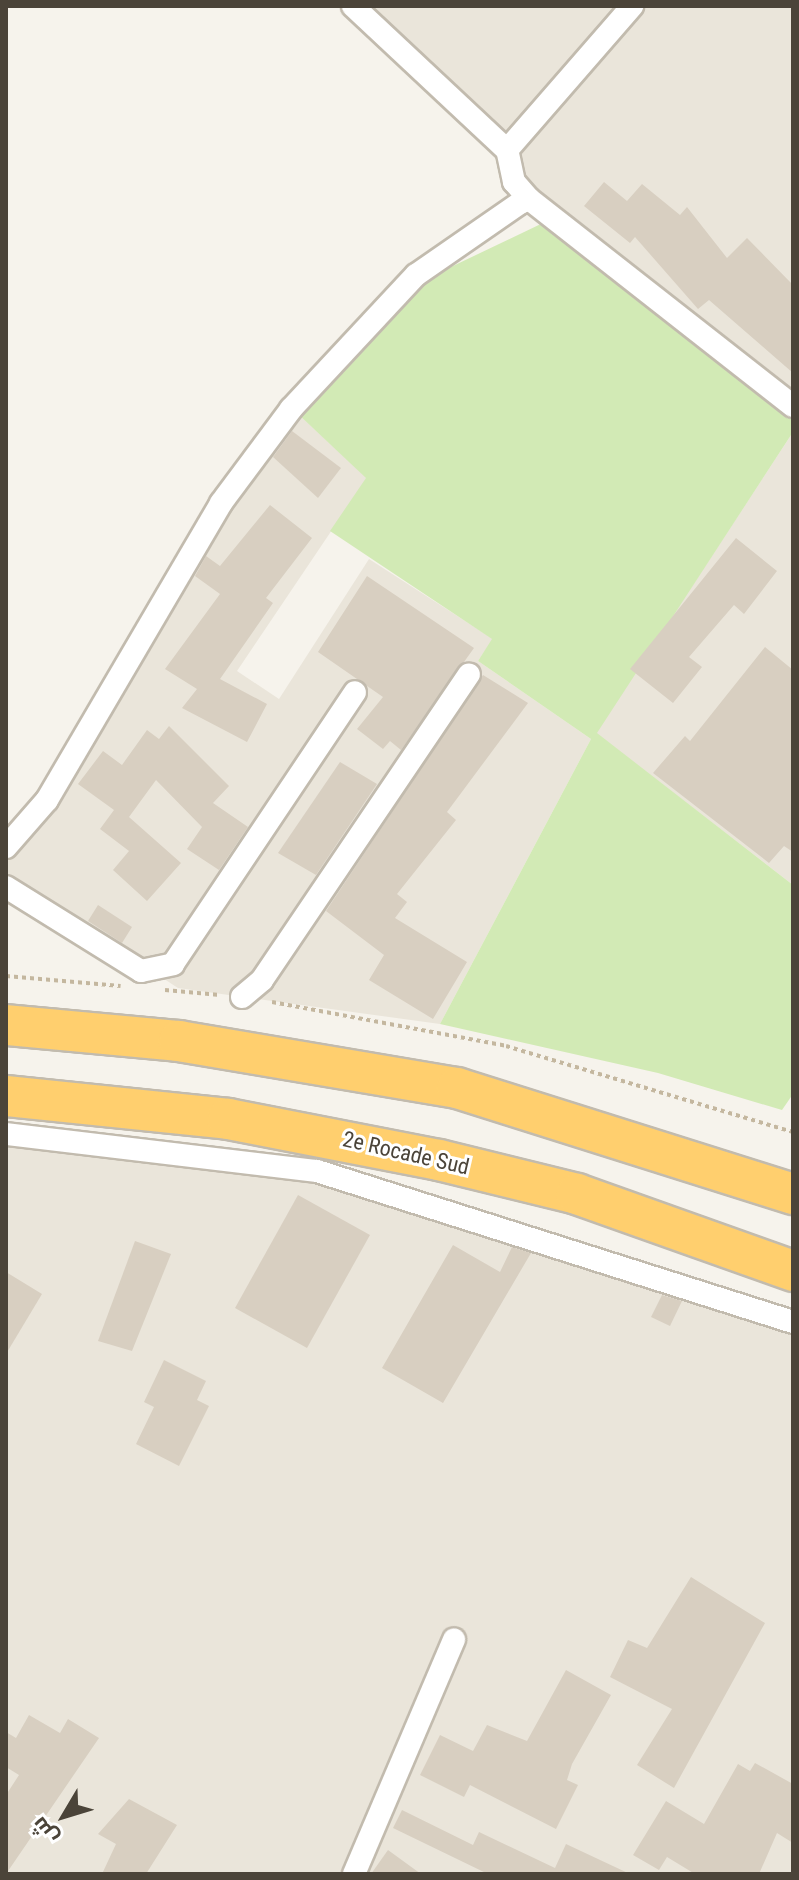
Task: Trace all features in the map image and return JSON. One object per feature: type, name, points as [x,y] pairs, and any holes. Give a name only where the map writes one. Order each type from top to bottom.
[{"type":"highway","points":[[6,1025],[179,1041],[457,1088],[793,1194]]},
{"type":"highway","name":"2e Rocade Sud","points":[[6,1096],[213,1117],[439,1160],[577,1194],[793,1271]]},
{"type":"street","points":[[353,6],[507,150],[514,182],[529,199],[793,406]]},
{"type":"street","points":[[507,150],[632,6]]},
{"type":"street","points":[[6,847],[47,800],[221,503],[291,409],[416,275],[529,199]]},
{"type":"street","points":[[242,997],[262,980],[469,674]]},
{"type":"street","points":[[6,887],[141,971],[173,964],[355,692]]},
{"type":"street","points":[[6,1134],[317,1171],[793,1322]]},
{"type":"street","points":[[354,1874],[454,1639]]},
{"type":"path","points":[[6,976],[132,987]]},
{"type":"path","points":[[147,989],[242,997],[506,1046],[793,1132]]},
{"type":"shaded area","points":[[353,6],[793,6],[793,394],[543,194],[514,182],[507,150]]},
{"type":"shaded area","points":[[298,414],[367,478],[237,671],[279,699],[369,559],[493,639],[478,661],[591,739],[440,1024],[178,988],[6,876],[6,863],[50,806],[256,468]]},
{"type":"shaded area","points":[[793,432],[793,885],[596,733]]},
{"type":"shaded area","points":[[6,1134],[317,1171],[793,1322],[793,1874],[6,1874]]},
{"type":"green space","points":[[545,222],[793,414],[793,432],[597,733],[793,885],[793,1094],[782,1110],[658,1073],[440,1024],[591,739],[478,661],[492,639],[330,531],[366,478],[298,414],[432,276]]},
{"type":"building","points":[[604,182],[627,201],[642,184],[680,215],[687,207],[727,258],[747,238],[793,285],[793,373],[709,300],[698,309],[635,237],[630,243],[584,206]]},
{"type":"building","points":[[292,431],[341,468],[318,498],[273,457]]},
{"type":"building","points":[[270,505],[312,538],[266,598],[273,603],[220,679],[267,704],[247,742],[182,708],[197,689],[165,669],[220,594],[195,576],[206,556],[220,566]]},
{"type":"building","points":[[736,538],[777,571],[744,614],[734,605],[689,657],[702,667],[673,703],[630,669]]},
{"type":"building","points":[[367,576],[474,648],[401,750],[390,741],[383,749],[357,729],[383,697],[318,652]]},
{"type":"building","points":[[765,647],[793,670],[793,852],[784,846],[769,863],[653,773],[685,736],[690,741]]},
{"type":"building","points":[[483,675],[528,703],[447,812],[456,820],[397,894],[407,902],[395,918],[467,962],[433,1019],[369,980],[384,955],[326,911]]},
{"type":"building","points":[[169,726],[229,786],[213,803],[248,827],[219,870],[187,849],[202,827],[156,780],[129,817],[181,863],[147,901],[113,870],[129,851],[100,829],[114,810],[78,784],[103,751],[122,765],[147,730],[159,739]]},
{"type":"building","points":[[340,762],[377,784],[316,875],[278,853]]},
{"type":"building","points":[[98,905],[132,927],[122,943],[88,921]]},
{"type":"building","points":[[298,1195],[370,1235],[307,1348],[235,1308]]},
{"type":"building","points":[[135,1241],[171,1254],[132,1351],[98,1341]]},
{"type":"building","points":[[453,1245],[500,1272],[512,1247],[531,1253],[443,1403],[382,1368]]},
{"type":"building","points":[[6,1272],[42,1294],[6,1354]]},
{"type":"building","points":[[662,1295],[682,1301],[670,1326],[651,1317]]},
{"type":"building","points":[[164,1360],[206,1381],[197,1400],[209,1406],[179,1466],[136,1444],[154,1407],[144,1402]]},
{"type":"building","points":[[691,1577],[765,1623],[674,1788],[637,1765],[672,1709],[610,1677],[628,1640],[647,1648]]},
{"type":"building","points":[[566,1670],[611,1695],[572,1764],[567,1780],[578,1785],[556,1829],[470,1785],[464,1797],[420,1775],[440,1735],[473,1751],[487,1725],[527,1741]]},
{"type":"building","points":[[29,1715],[60,1733],[68,1719],[99,1738],[6,1874],[6,1795],[19,1775],[6,1767],[6,1732],[16,1738]]},
{"type":"building","points":[[755,1763],[793,1784],[793,1843],[777,1833],[759,1874],[695,1874],[667,1857],[659,1870],[633,1855],[666,1801],[704,1824],[738,1764],[750,1771]]},
{"type":"building","points":[[129,1799],[177,1825],[146,1874],[102,1874],[116,1844],[98,1834]]},
{"type":"building","points":[[402,1810],[473,1845],[479,1832],[555,1868],[566,1844],[630,1874],[488,1874],[393,1828]]},
{"type":"building","points":[[388,1850],[421,1874],[371,1874]]}]
